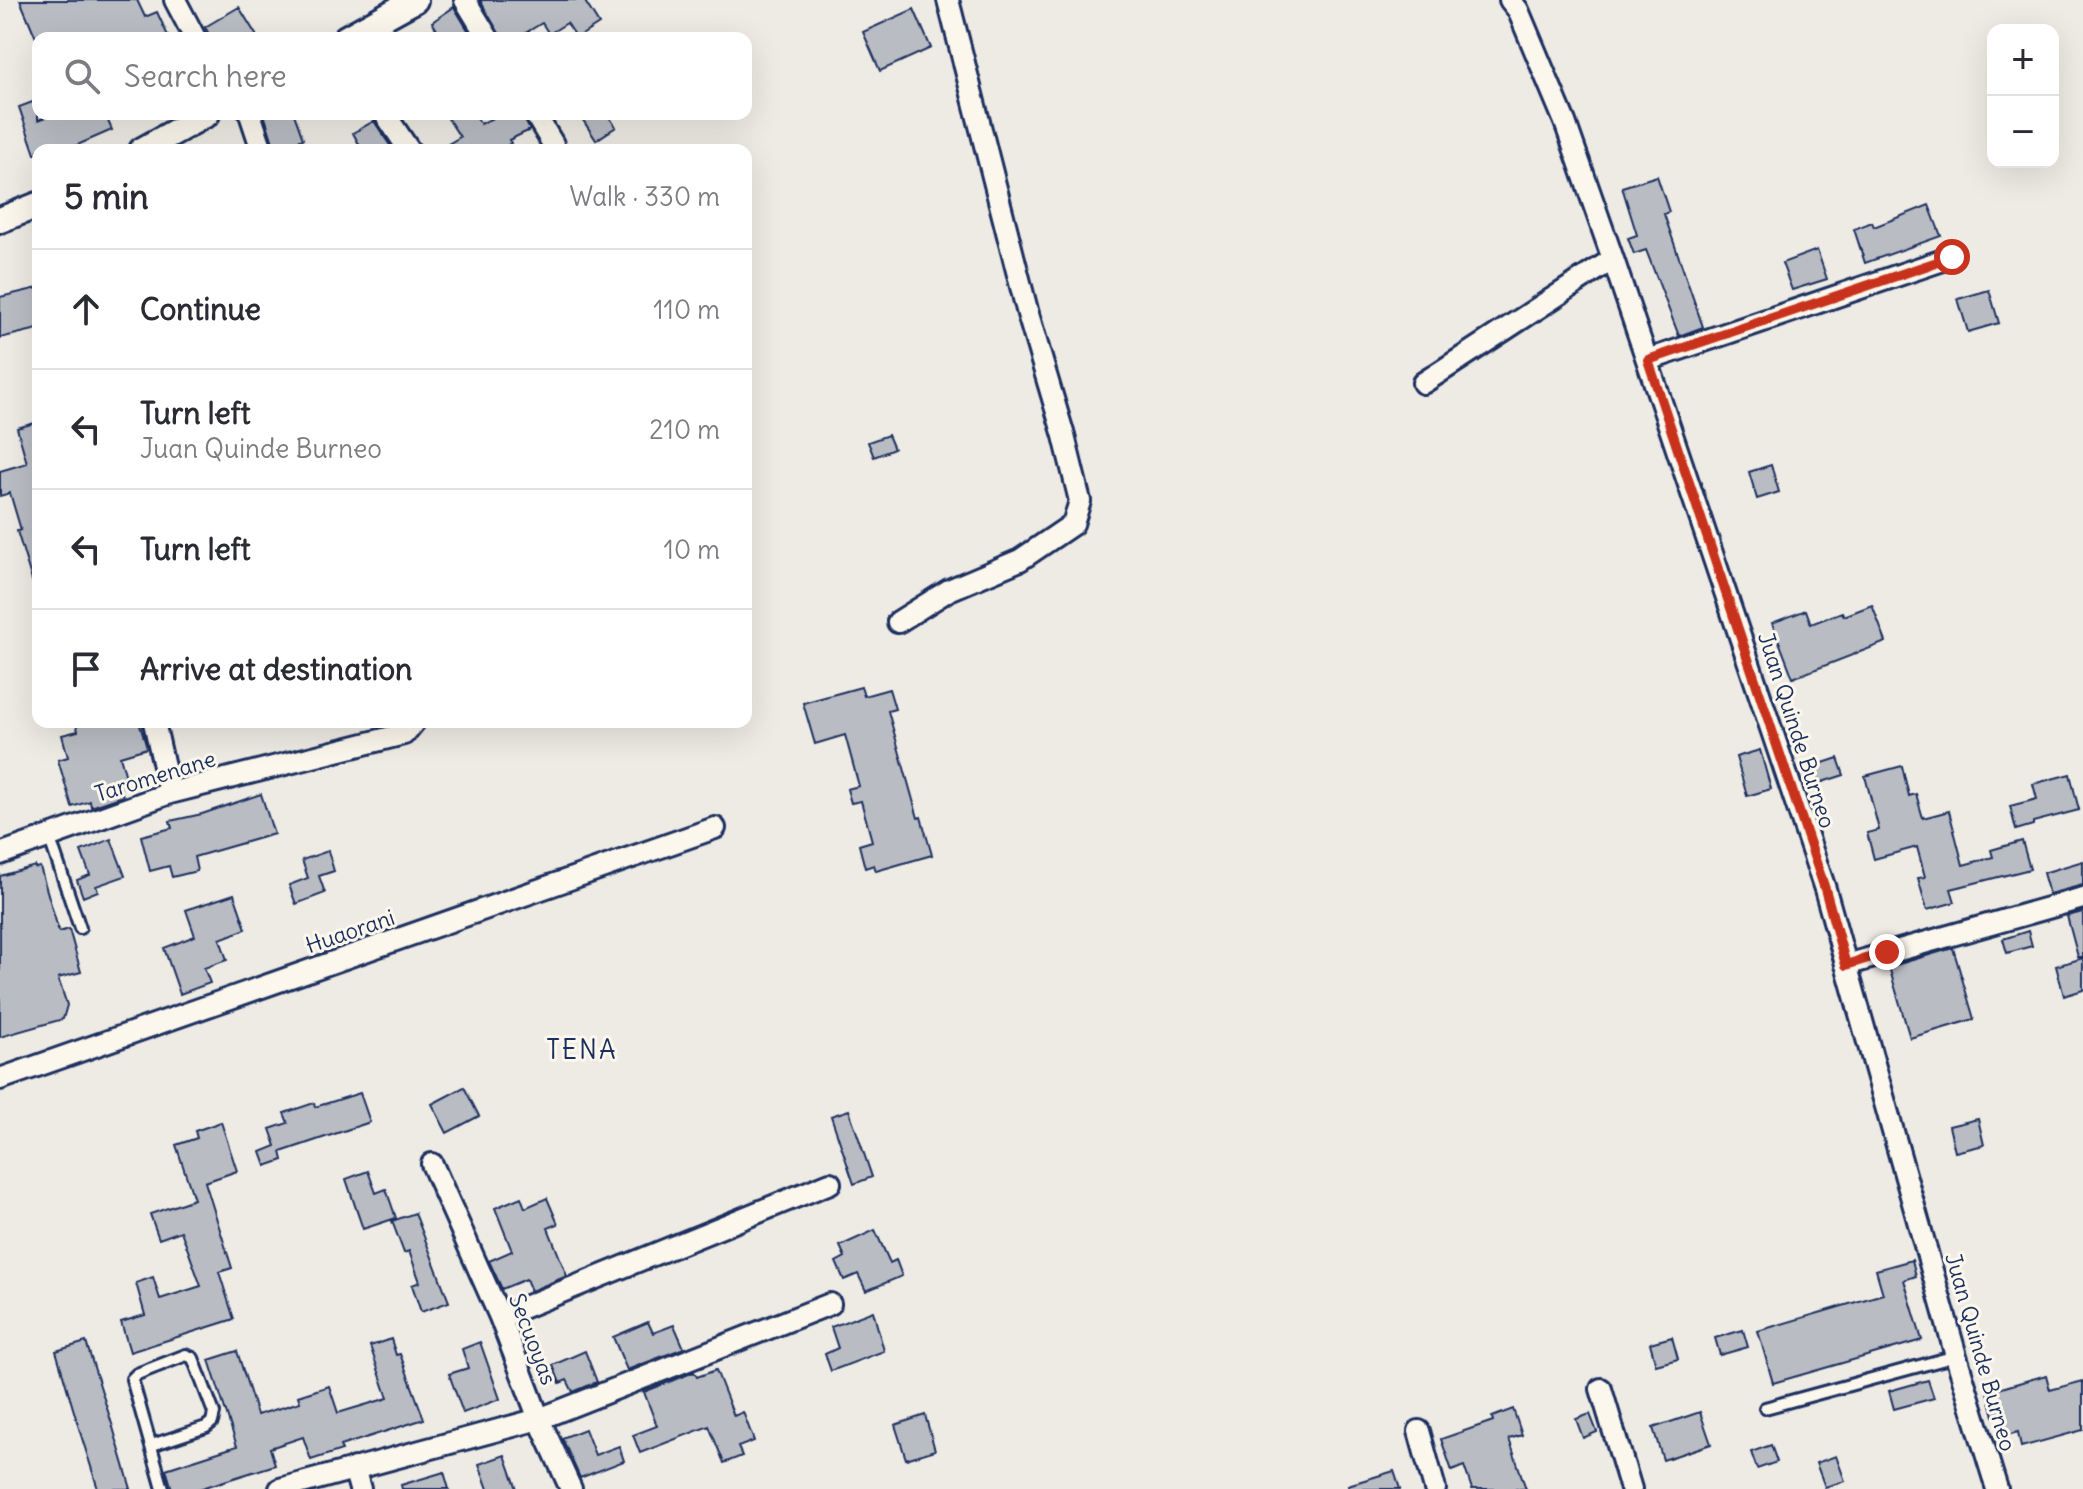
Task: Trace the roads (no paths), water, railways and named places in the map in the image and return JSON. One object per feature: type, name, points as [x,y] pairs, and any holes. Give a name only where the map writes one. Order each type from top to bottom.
[{"type":"street","points":[[175,0],[192,32]]},
{"type":"street","points":[[357,32],[415,0]]},
{"type":"street","points":[[465,0],[484,32]]},
{"type":"street","points":[[898,622],[949,590],[1020,560],[1073,524],[1080,501],[1004,225],[948,0]]},
{"type":"street","name":"Juan Quinde Burneo","points":[[1510,0],[1518,10],[1565,122],[1825,889],[1956,1356],[1997,1489]]},
{"type":"street","points":[[153,144],[196,120]]},
{"type":"street","points":[[252,120],[260,144]]},
{"type":"street","points":[[389,120],[405,144]]},
{"type":"street","points":[[539,120],[553,144]]},
{"type":"street","points":[[0,220],[32,207]]},
{"type":"street","points":[[1648,360],[1952,257]]},
{"type":"street","points":[[1423,383],[1613,259]]},
{"type":"street","points":[[155,728],[170,793]]},
{"type":"street","name":"Taromenane","points":[[0,854],[170,793],[404,734],[409,728]]},
{"type":"street","name":"Huaorani","points":[[0,1079],[715,828]]},
{"type":"street","points":[[1846,965],[2083,898]]},
{"type":"street","name":"Secuoyas","points":[[280,1489],[539,1419],[500,1317],[432,1164]]},
{"type":"street","points":[[500,1317],[830,1183]]},
{"type":"street","points":[[571,1489],[539,1419],[830,1304]]},
{"type":"street","points":[[1601,1389],[1631,1489]]},
{"type":"street","points":[[1419,1431],[1435,1489]]},
{"type":"street","points":[[354,1468],[360,1489]]},
{"type":"lane","points":[[49,836],[80,928]]},
{"type":"lane","points":[[152,1445],[206,1427],[212,1422],[214,1413],[193,1358],[186,1355],[137,1374],[132,1379],[163,1489]]},
{"type":"lane","points":[[1765,1408],[1956,1356]]},
{"type":"district","name":"TENA","points":[[582,1050]]}]
